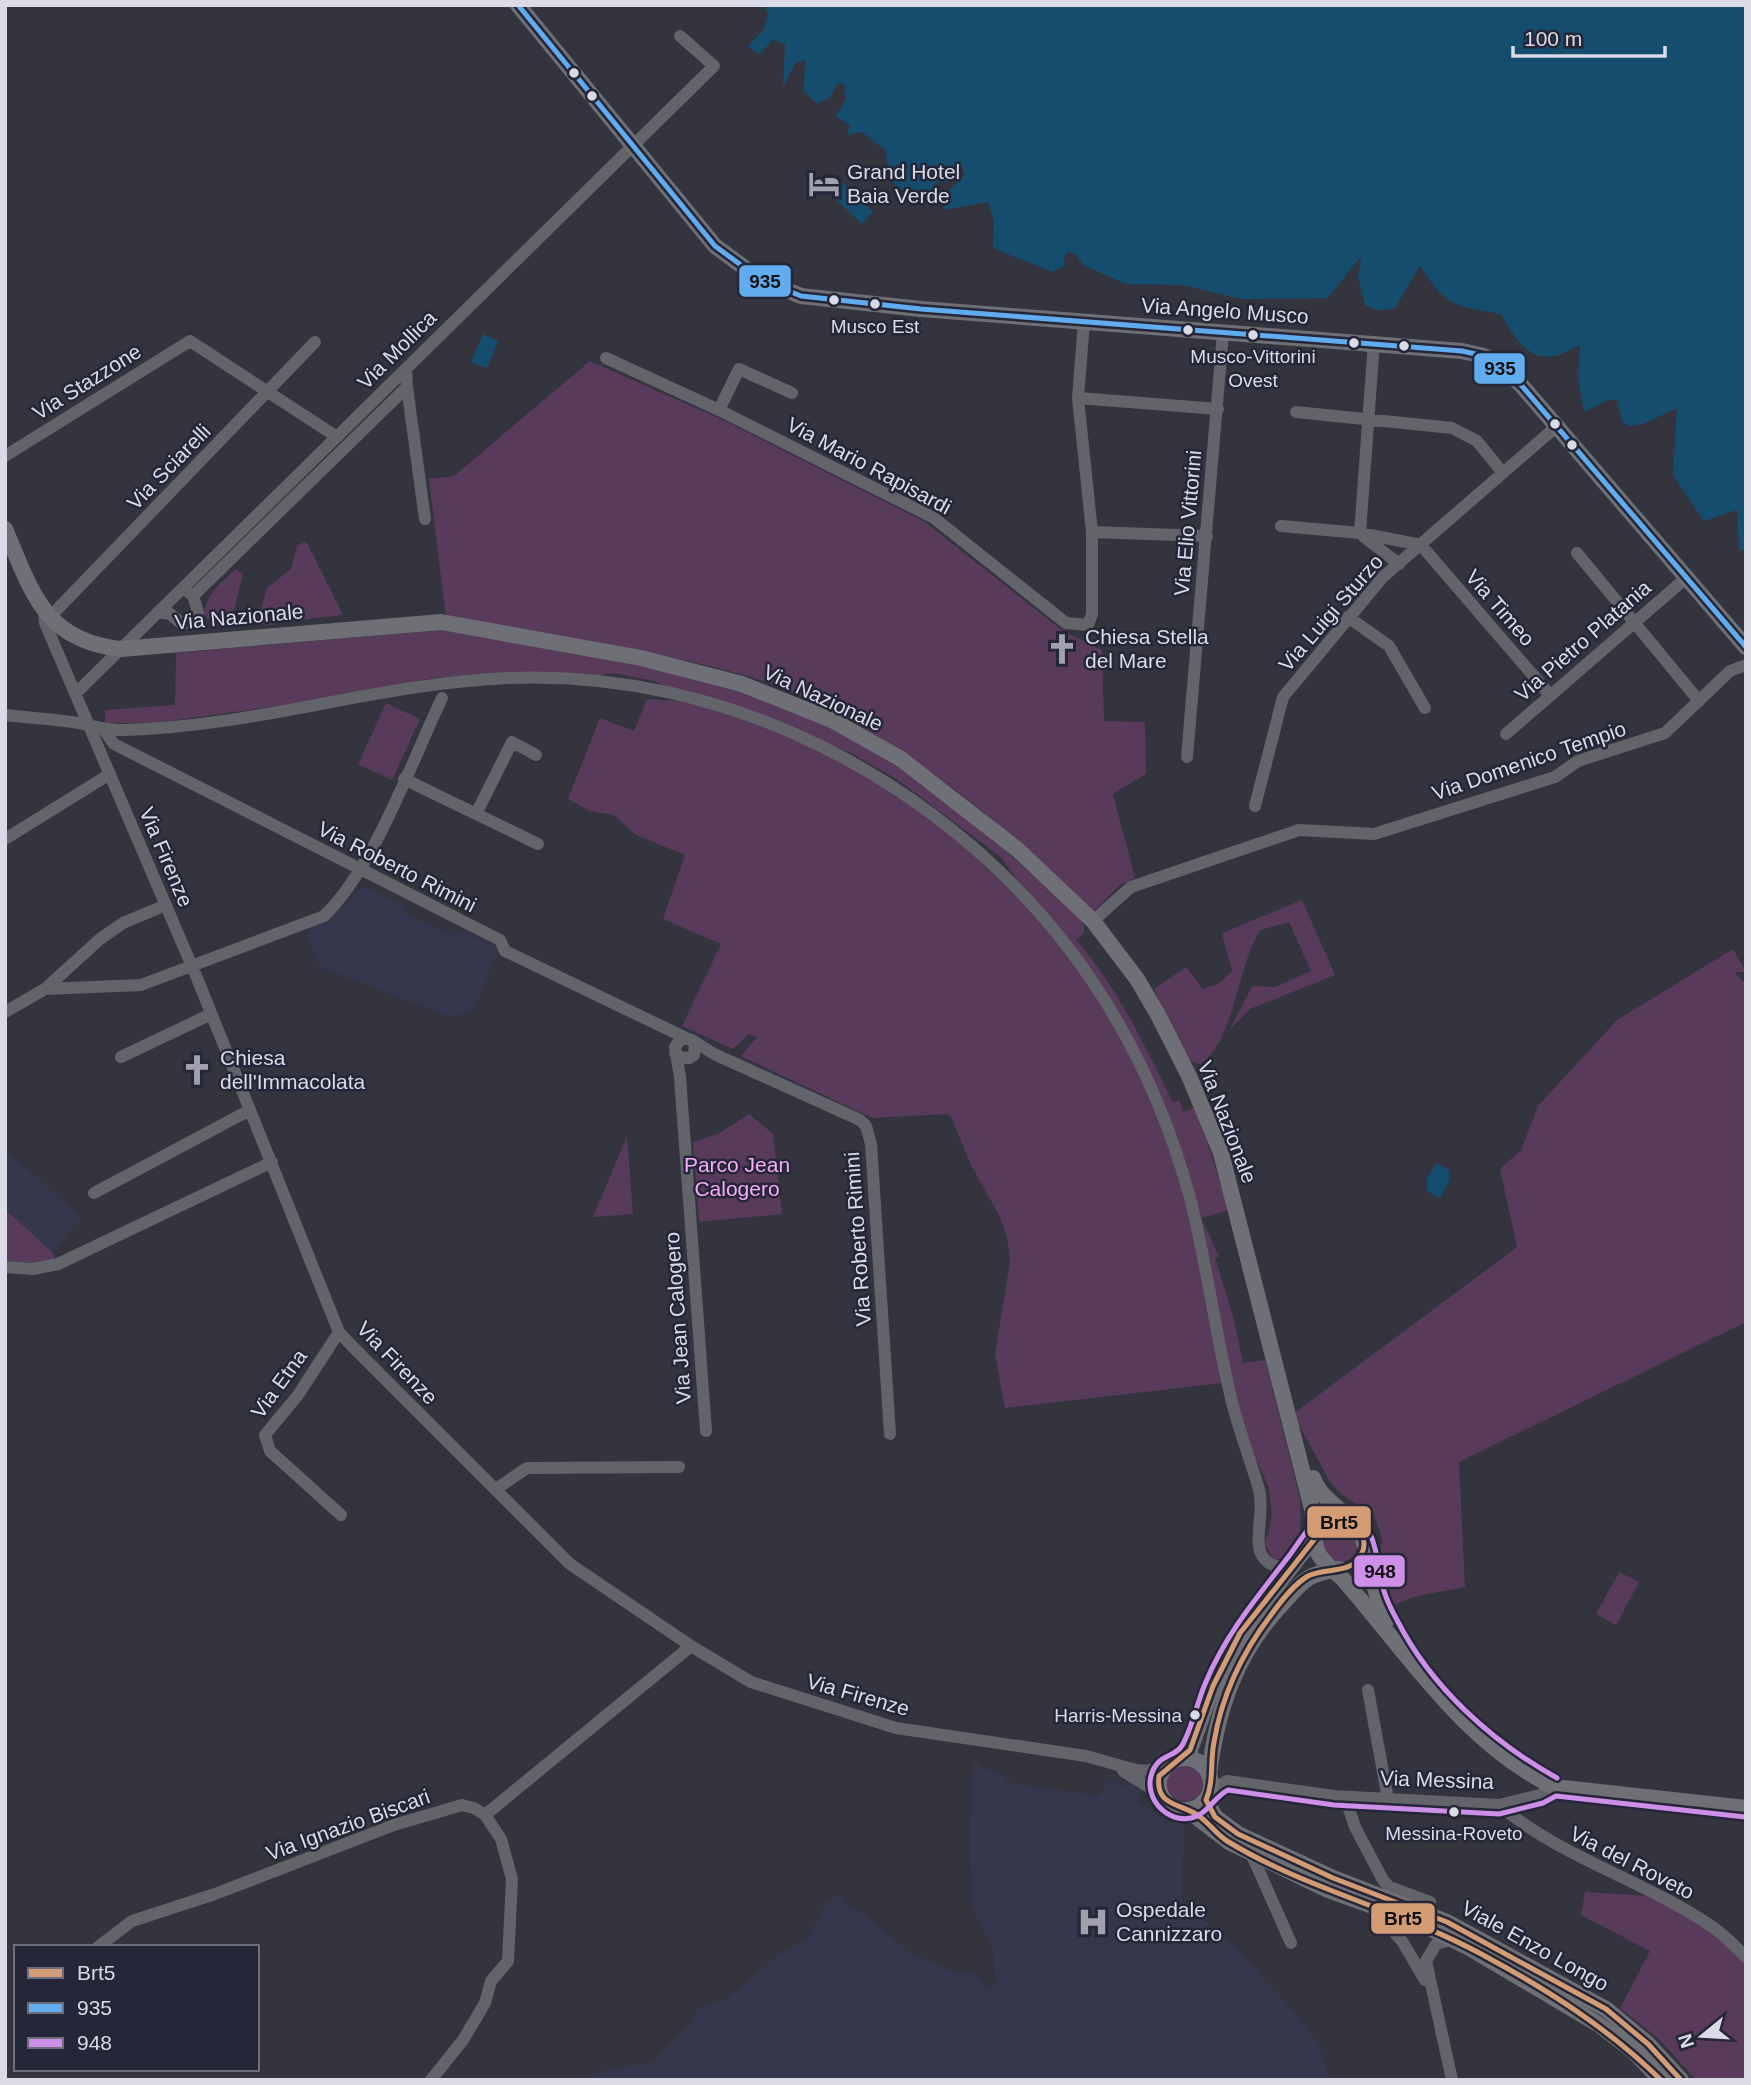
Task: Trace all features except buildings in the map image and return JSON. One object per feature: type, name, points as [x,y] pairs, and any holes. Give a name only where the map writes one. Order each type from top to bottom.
[{"type":"main road","name":"Via Angelo Musco","points":[[517,5],[715,246],[744,269],[786,291],[801,296],[841,301],[1223,333],[1374,342],[1484,356],[1503,368],[1557,426],[1746,649]]},
{"type":"main road","points":[[5,529],[51,620]]},
{"type":"main road","name":"Via Nazionale","points":[[51,620],[84,641],[121,649],[441,622],[695,670],[793,702],[860,734],[955,799],[1018,850],[1093,922],[1115,947],[1150,1002],[1189,1076],[1211,1128],[1236,1205],[1287,1419]]},
{"type":"main road","points":[[1287,1419],[1308,1497],[1310,1544],[1318,1556],[1334,1568],[1483,1740],[1534,1777],[1554,1787]]},
{"type":"main road","points":[[1287,1419],[1325,1500],[1353,1524],[1363,1543],[1378,1602],[1417,1666]]},
{"type":"main road","points":[[1313,1478],[1327,1497],[1367,1525],[1373,1542],[1371,1581]]},
{"type":"main road","points":[[1353,1524],[1334,1520],[1310,1544],[1240,1633],[1225,1660],[1190,1749],[1183,1757],[1166,1765],[1158,1782],[1160,1794],[1170,1806],[1187,1810],[1208,1788],[1219,1713],[1237,1668],[1255,1636],[1296,1585],[1311,1574],[1356,1562],[1363,1543]]},
{"type":"main road","points":[[1290,1595],[1315,1581],[1334,1581],[1376,1616]]},
{"type":"main road","points":[[1183,1757],[1197,1760],[1208,1788]]},
{"type":"main road","name":"Via Messina","points":[[1554,1787],[1744,1807]]},
{"type":"main road","name":"Viale Enzo Longo","points":[[1208,1788],[1215,1817],[1238,1834],[1333,1878],[1447,1922],[1606,2009],[1648,2044],[1681,2080]]},
{"type":"main road","name":"Viale Enzo Longo","points":[[1187,1810],[1229,1842],[1328,1890],[1453,1939],[1598,2024],[1633,2051],[1661,2080]]},
{"type":"street","name":"Via Mollica","points":[[76,693],[158,612],[188,592],[337,437],[714,66],[680,36]]},
{"type":"street","name":"Via Mario Rapisardi","points":[[606,358],[719,410],[934,518],[1066,623],[1080,626],[1088,625],[1092,614],[1092,532],[1078,398],[1084,322]]},
{"type":"street","name":"Via Elio Vittorini","points":[[1187,757],[1223,333]]},
{"type":"street","name":"Via Stazzone","points":[[5,456],[190,341],[270,391]]},
{"type":"street","name":"Via Sciarelli","points":[[51,620],[315,342]]},
{"type":"street","points":[[1360,533],[1374,342]]},
{"type":"street","points":[[406,369],[425,519]]},
{"type":"street","points":[[719,410],[739,369],[792,393]]},
{"type":"street","points":[[158,612],[170,614],[181,623],[188,623],[198,612],[188,592],[293,499],[407,387]]},
{"type":"street","points":[[270,391],[337,437]]},
{"type":"street","points":[[1078,398],[1218,408]]},
{"type":"street","points":[[1296,412],[1452,428],[1477,441],[1503,473]]},
{"type":"street","name":"Via Luigi Sturzo","points":[[1255,806],[1283,697],[1348,617],[1399,564],[1557,426]]},
{"type":"street","points":[[1281,526],[1360,533],[1421,545]]},
{"type":"street","points":[[1092,532],[1207,536]]},
{"type":"street","points":[[1360,533],[1399,564]]},
{"type":"street","name":"Via Timeo","points":[[1421,545],[1550,695]]},
{"type":"street","points":[[1577,553],[1699,701],[1730,671],[1746,649]]},
{"type":"street","name":"Via Pietro Platania","points":[[1506,734],[1686,578]]},
{"type":"street","points":[[1348,617],[1389,646],[1425,708]]},
{"type":"street","points":[[51,620],[55,645]]},
{"type":"street","name":"Via Firenze","points":[[51,620],[55,645],[76,693],[97,728],[99,746],[110,774],[192,967],[339,1332],[570,1564],[691,1646],[751,1682],[896,1728],[1109,1761]]},
{"type":"street","points":[[1730,671],[1746,665]]},
{"type":"street","points":[[5,715],[126,730],[213,721],[336,703],[436,683],[508,678],[591,681],[661,691],[733,711],[807,740],[897,787],[975,847],[1017,888],[1077,960],[1138,1060],[1170,1134],[1191,1200],[1231,1400],[1263,1503],[1257,1544],[1262,1557],[1272,1565],[1285,1566],[1310,1544]]},
{"type":"street","points":[[45,989],[141,985],[324,916],[340,901],[361,869],[442,698]]},
{"type":"street","name":"Via Domenico Tempio","points":[[1093,922],[1131,887],[1299,830],[1374,834],[1555,777],[1578,761],[1665,733],[1699,701]]},
{"type":"street","points":[[97,728],[114,744]]},
{"type":"street","points":[[476,814],[512,742],[536,755]]},
{"type":"street","points":[[99,746],[114,744]]},
{"type":"street","name":"Via Roberto Rimini","points":[[114,744],[361,869],[417,901],[499,940],[505,951],[689,1039],[714,1054],[860,1120],[866,1126],[871,1144],[890,1434]]},
{"type":"street","points":[[5,839],[110,774]]},
{"type":"street","points":[[404,779],[538,844]]},
{"type":"street","points":[[5,1012],[45,989],[100,939],[123,923],[166,905]]},
{"type":"street","points":[[121,1057],[211,1014]]},
{"type":"street","points":[[659,1026],[684,1059],[714,1054]]},
{"type":"street","points":[[675,1050],[681,1039],[689,1039],[696,1050],[680,1077]]},
{"type":"street","name":"Via Jean Calogero","points":[[675,1050],[680,1077],[706,1431]]},
{"type":"street","points":[[94,1193],[250,1110]]},
{"type":"street","points":[[5,1266],[33,1269],[58,1264],[272,1162]]},
{"type":"street","name":"Via Etna","points":[[339,1332],[298,1395],[265,1435],[270,1451],[341,1515]]},
{"type":"street","points":[[496,1489],[527,1468],[679,1466]]},
{"type":"street","points":[[431,2080],[463,2040],[485,2003],[491,1981],[508,1961],[512,1879],[506,1850],[485,1815],[691,1646]]},
{"type":"street","points":[[1368,1690],[1388,1799]]},
{"type":"street","points":[[1109,1761],[1147,1771],[1166,1765]]},
{"type":"street","points":[[1109,1761],[1160,1794]]},
{"type":"street","name":"Via Messina","points":[[1208,1788],[1227,1781],[1345,1797],[1499,1805],[1540,1795],[1554,1787]]},
{"type":"street","points":[[1345,1797],[1355,1827],[1383,1880],[1389,1887],[1430,1902]]},
{"type":"street","name":"Via Ignazio Biscari","points":[[100,1945],[132,1921],[215,1894],[394,1825],[462,1805],[485,1815]]},
{"type":"street","name":"Via del Roveto","points":[[1499,1805],[1557,1847],[1644,1887],[1716,1929],[1746,1957]]},
{"type":"street","points":[[1251,1852],[1278,1908],[1291,1943]]},
{"type":"street","points":[[1278,1908],[1277,1879],[1287,1870]]},
{"type":"street","points":[[1369,1905],[1402,1941],[1437,2001]]},
{"type":"street","points":[[1452,2080],[1437,2001],[1427,1973],[1426,1956],[1436,1944],[1453,1939]]},
{"type":"shaded area","points":[[763,5],[1746,5],[1746,551],[1739,550],[1737,510],[1704,521],[1673,475],[1677,408],[1643,424],[1630,426],[1623,423],[1617,400],[1608,400],[1584,412],[1578,378],[1580,345],[1557,355],[1536,355],[1522,344],[1501,314],[1472,309],[1453,302],[1438,290],[1420,266],[1395,308],[1380,311],[1365,305],[1358,277],[1361,256],[1328,298],[1242,299],[1182,285],[1126,284],[1083,265],[1076,254],[1068,252],[1064,257],[1065,265],[1052,272],[993,248],[994,222],[988,202],[943,210],[948,191],[965,175],[962,167],[958,166],[947,182],[935,182],[931,198],[920,198],[911,188],[901,190],[891,181],[885,150],[862,132],[847,135],[850,126],[836,116],[846,99],[844,83],[838,83],[829,98],[817,104],[803,90],[806,60],[795,63],[783,88],[785,44],[773,40],[759,55],[748,46],[763,31],[768,13]]},
{"type":"shaded area","points":[[842,182],[873,212],[862,224],[830,194]]},
{"type":"shaded area","points":[[483,334],[498,341],[487,368],[471,362]]},
{"type":"shaded area","points":[[363,886],[404,905],[403,912],[456,937],[459,930],[499,949],[472,1013],[447,1016],[320,967],[306,932],[338,912]]},
{"type":"shaded area","points":[[5,1149],[82,1218],[52,1252],[5,1209]]},
{"type":"shaded area","points":[[1436,1163],[1448,1169],[1450,1179],[1440,1198],[1427,1191],[1426,1180]]},
{"type":"shaded area","name":"Ospedale Cannizzaro","points":[[973,1763],[980,1764],[981,1769],[1000,1772],[1008,1782],[1098,1796],[1111,1779],[1124,1788],[1129,1781],[1141,1791],[1139,1802],[1167,1823],[1184,1821],[1182,1900],[1238,1950],[1298,2016],[1319,2044],[1330,2080],[592,2080],[590,2077],[606,2070],[652,2062],[690,2024],[697,2009],[727,1998],[777,1956],[808,1938],[825,1903],[840,1894],[848,1906],[863,1913],[909,1952],[961,1975],[971,1971],[989,1989],[995,1984],[993,1948],[972,1907],[969,1837]]},
{"type":"green space","points":[[590,361],[723,420],[925,522],[1063,631],[1102,650],[1104,721],[1145,722],[1146,774],[1113,794],[1135,878],[1120,885],[1092,913],[1018,842],[932,773],[839,714],[791,692],[744,675],[670,657],[446,618],[429,479],[454,476]]},
{"type":"green space","points":[[306,541],[343,615],[292,621],[281,614],[274,625],[256,624],[267,588],[291,569],[297,546]]},
{"type":"green space","points":[[236,569],[243,574],[230,627],[215,625],[204,615],[205,607],[215,589]]},
{"type":"green space","points":[[438,630],[599,654],[654,666],[760,696],[810,717],[888,760],[946,801],[1001,846],[1081,919],[1084,933],[1076,940],[1118,998],[1173,1103],[1179,1100],[1184,1112],[1196,1107],[1229,1210],[1201,1218],[1219,1256],[1215,1258],[1233,1316],[1243,1363],[1265,1360],[1300,1499],[1300,1528],[1295,1547],[1290,1554],[1273,1559],[1265,1544],[1272,1516],[1269,1488],[1250,1446],[1236,1402],[1202,1232],[1146,1069],[1002,858],[898,780],[853,754],[761,714],[668,688],[654,681],[614,673],[589,677],[519,673],[434,678],[335,698],[155,723],[105,723],[105,710],[175,705],[176,653]]},
{"type":"green space","points":[[647,699],[681,701],[730,714],[832,755],[941,824],[1050,929],[1111,1017],[1157,1108],[1186,1195],[1223,1383],[1005,1408],[995,1354],[1010,1262],[1007,1237],[999,1215],[971,1165],[951,1117],[947,1114],[872,1118],[741,1056],[757,1037],[749,1034],[733,1049],[682,1026],[721,944],[663,919],[685,855],[636,835],[614,815],[590,811],[568,799],[600,718],[634,731]]},
{"type":"green space","points":[[386,703],[420,719],[392,780],[358,764]]},
{"type":"green space","points":[[1302,900],[1335,975],[1250,1009],[1230,1029],[1252,986],[1275,987],[1311,971],[1289,922],[1260,930],[1252,945],[1221,1039],[1200,1064],[1188,1060],[1154,989],[1186,967],[1203,989],[1219,983],[1232,971],[1222,933]]},
{"type":"green space","points":[[1733,949],[1746,972],[1734,972],[1746,984],[1746,1322],[1459,1462],[1465,1587],[1417,1596],[1394,1605],[1380,1564],[1382,1539],[1375,1517],[1341,1494],[1330,1482],[1293,1414],[1517,1247],[1500,1169],[1521,1150],[1538,1106],[1617,1020]]},
{"type":"green space","name":"Parco Jean Calogero","points":[[749,1114],[773,1134],[782,1214],[699,1222],[693,1142],[718,1134]]},
{"type":"green space","points":[[627,1136],[633,1214],[593,1217]]},
{"type":"green space","points":[[5,1209],[52,1252],[55,1258],[41,1263],[5,1261]]},
{"type":"green space","points":[[1340,1528],[1352,1533],[1357,1545],[1352,1557],[1340,1562],[1328,1557],[1323,1545],[1328,1533]]},
{"type":"green space","points":[[1619,1572],[1639,1582],[1616,1625],[1596,1614]]},
{"type":"green space","points":[[1185,1765],[1198,1770],[1203,1783],[1198,1796],[1185,1801],[1172,1796],[1167,1783],[1172,1770]]},
{"type":"green space","points":[[1585,1892],[1651,1896],[1717,1936],[1746,1964],[1746,2080],[1696,2080],[1659,2039],[1620,2008],[1650,1951],[1581,1915]]},
{"type":"transit line","name":"935","points":[[518,5],[715,246],[760,279],[801,296],[921,309],[1462,351],[1484,356],[1522,386],[1746,647]]},
{"type":"transit line","name":"948","points":[[1557,1778],[1509,1748],[1465,1711],[1445,1690],[1411,1645],[1395,1617],[1384,1591],[1368,1529],[1361,1520],[1351,1514],[1338,1512],[1323,1516],[1310,1527],[1242,1617],[1213,1666],[1183,1744],[1180,1749],[1157,1763],[1150,1785],[1151,1793],[1160,1808],[1182,1819],[1202,1813],[1228,1790],[1334,1805],[1499,1814],[1543,1803],[1556,1796],[1745,1817]]},
{"type":"transit line","name":"Brt5","points":[[1661,2080],[1599,2027],[1507,1968],[1452,1939],[1322,1887],[1258,1858],[1227,1841],[1199,1816],[1171,1803],[1161,1794],[1159,1776],[1190,1750],[1213,1686],[1240,1633],[1328,1522],[1342,1523],[1356,1529],[1363,1540],[1361,1555],[1351,1565],[1315,1573],[1297,1584],[1261,1629],[1242,1659],[1222,1707],[1214,1742],[1206,1800],[1215,1817],[1238,1834],[1333,1878],[1447,1922],[1606,2009],[1648,2044],[1681,2080]]},
{"type":"place","name":"Grand Hotel Baia Verde","points":[[824,184]]},
{"type":"place","name":"Musco Est","points":[[875,304]]},
{"type":"place","name":"Musco-Vittorini Ovest","points":[[1253,335]]},
{"type":"place","name":"Chiesa Stella del Mare","points":[[1062,649]]},
{"type":"place","name":"Chiesa dell'Immacolata","points":[[197,1070]]},
{"type":"place","name":"Harris-Messina","points":[[1195,1715]]},
{"type":"place","name":"Messina-Roveto","points":[[1454,1812]]},
{"type":"place","name":"Ospedale Cannizzaro","points":[[1093,1922]]}]
